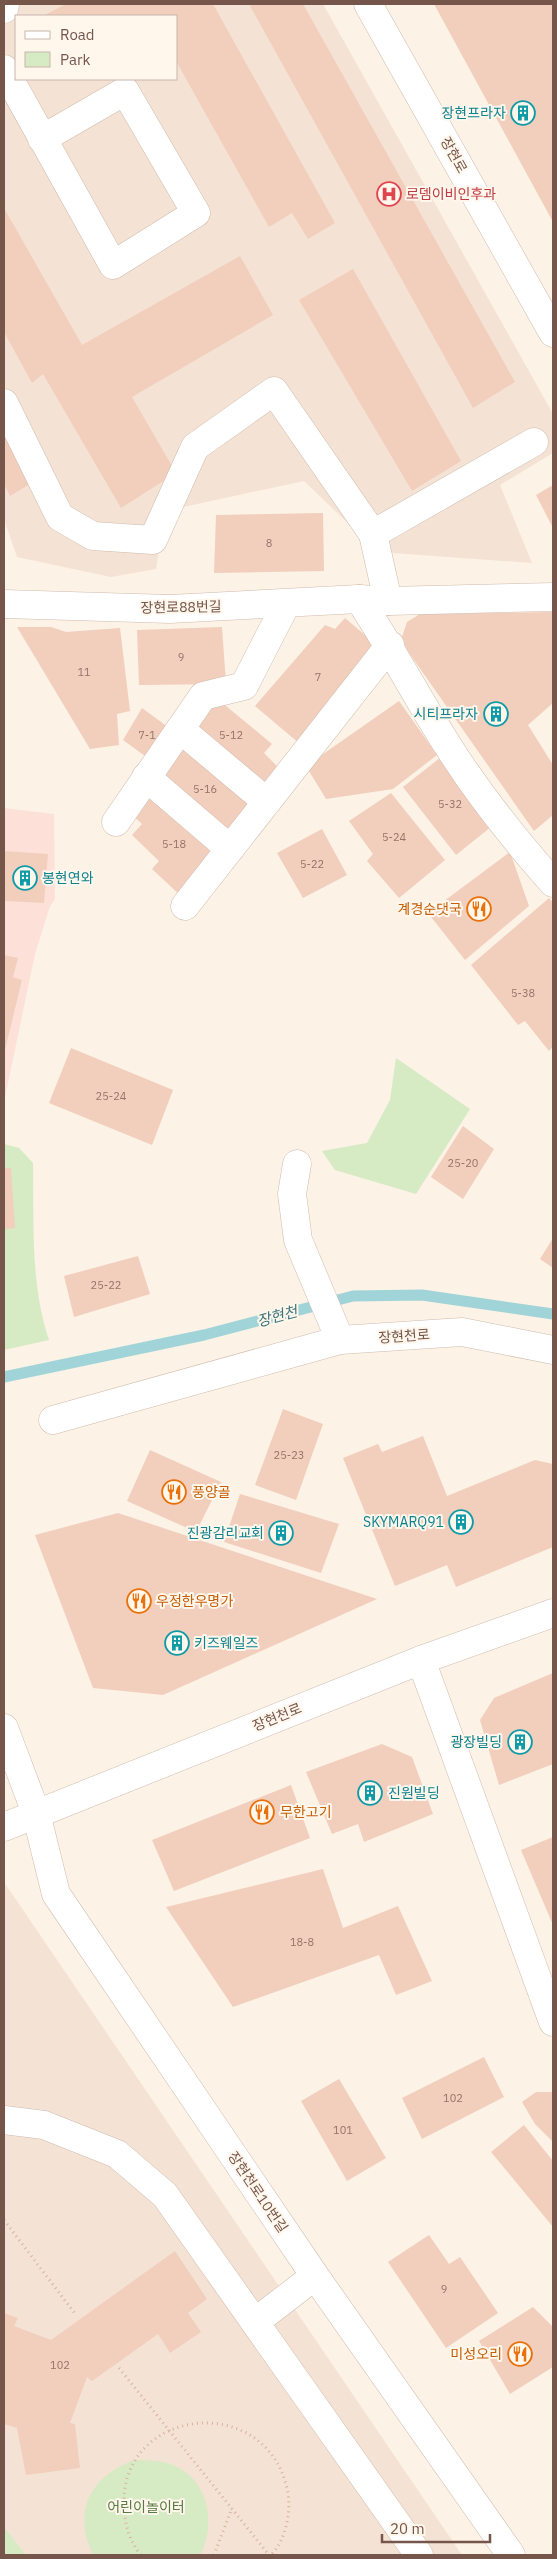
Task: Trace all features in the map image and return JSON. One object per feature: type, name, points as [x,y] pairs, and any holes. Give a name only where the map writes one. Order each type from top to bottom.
[{"type":"street","points":[[4,9],[5,4]]},
{"type":"street","name":"장현로","points":[[373,7],[553,333]]},
{"type":"street","points":[[4,69],[42,138],[113,265],[196,213],[125,91],[42,138]]},
{"type":"street","points":[[4,403],[60,517],[93,536],[153,540],[195,447],[274,391],[373,534],[388,601]]},
{"type":"street","points":[[373,534],[534,442]]},
{"type":"street","name":"장현로88번길","points":[[4,604],[170,609],[359,599],[388,601],[553,597]]},
{"type":"street","points":[[359,599],[390,645],[448,746],[512,837],[553,883]]},
{"type":"street","points":[[116,822],[203,696],[244,686],[286,604]]},
{"type":"street","points":[[185,906],[390,645]]},
{"type":"street","points":[[180,729],[267,802]]},
{"type":"street","points":[[146,777],[230,849]]},
{"type":"street","points":[[297,1164],[292,1194],[298,1240],[340,1340]]},
{"type":"street","name":"장현천로","points":[[53,1420],[340,1340],[462,1332],[553,1350]]},
{"type":"street","name":"장현천로","points":[[4,1826],[421,1660],[553,1613]]},
{"type":"street","points":[[421,1660],[553,2022]]},
{"type":"street","name":"장현천로10번길","points":[[4,1728],[36,1813],[56,1894],[315,2276],[511,2555]]},
{"type":"street","points":[[4,2120],[44,2125],[117,2154],[165,2195],[419,2555]]},
{"type":"street","points":[[255,2322],[315,2276]]},
{"type":"path","points":[[4,2220],[76,2315]]},
{"type":"path","points":[[119,2368],[169,2430],[270,2555],[286,2526],[289,2499],[283,2472],[268,2448],[246,2431],[220,2422],[194,2422],[169,2430],[146,2446],[130,2469],[123,2495],[124,2522],[135,2548],[141,2555]]},
{"type":"path","points":[[214,2555],[232,2508]]},
{"type":"shaded area","points":[[4,4],[323,4],[553,414],[553,453],[500,485],[532,563],[365,551],[356,531],[304,481],[165,511],[156,569],[111,577],[17,557],[4,519]]},
{"type":"shaded area","name":"봉현연와","points":[[4,808],[54,814],[55,899],[50,906],[35,954],[4,1102]]},
{"type":"shaded area","points":[[4,1882],[462,2555],[4,2555]]},
{"type":"green space","points":[[396,1058],[470,1109],[416,1194],[335,1170],[322,1151],[367,1143],[390,1100]]},
{"type":"green space","points":[[4,1144],[19,1148],[33,1163],[33,1230],[36,1275],[43,1319],[49,1340],[4,1350]]},
{"type":"green space","name":"어린이놀이터","points":[[134,2460],[154,2461],[173,2465],[185,2472],[201,2491],[206,2504],[208,2530],[200,2555],[93,2555],[84,2524],[85,2510],[89,2497],[106,2476]]},
{"type":"green space","points":[[4,2527],[26,2555],[4,2555]]},
{"type":"building","points":[[66,4],[213,4],[335,223],[308,239],[292,213],[269,227],[178,65],[178,15],[45,15]]},
{"type":"building","points":[[249,4],[303,4],[515,382],[473,408]]},
{"type":"building","name":"장현프라자","points":[[434,4],[553,4],[553,222]]},
{"type":"building","points":[[4,208],[82,345],[240,256],[273,315],[132,397],[176,473],[121,508],[43,374],[32,383],[4,332]]},
{"type":"building","points":[[353,269],[461,461],[412,491],[299,300]]},
{"type":"building","points":[[11,430],[38,479],[10,496],[4,484],[4,436]]},
{"type":"building","points":[[553,485],[553,528],[536,495]]},
{"type":"building","points":[[323,513],[324,571],[214,573],[216,515]]},
{"type":"building","name":"시티프라자","points":[[553,612],[553,703],[528,725],[553,765],[553,815],[534,831],[407,650],[402,637],[407,622],[420,614]]},
{"type":"building","points":[[345,618],[380,648],[300,744],[255,706],[325,625],[335,629]]},
{"type":"building","points":[[17,627],[51,627],[66,632],[120,628],[130,711],[117,714],[119,745],[90,749]]},
{"type":"building","points":[[222,627],[226,684],[139,685],[137,630]]},
{"type":"building","points":[[214,696],[272,744],[264,753],[280,769],[265,787],[189,725]]},
{"type":"building","points":[[399,701],[437,755],[393,789],[326,799],[306,766]]},
{"type":"building","points":[[142,708],[172,730],[152,761],[123,740]]},
{"type":"building","points":[[182,741],[252,804],[228,835],[156,773]]},
{"type":"building","points":[[445,754],[497,822],[456,855],[403,787]]},
{"type":"building","points":[[148,790],[216,852],[181,896],[152,869],[159,861],[132,835],[142,824],[129,812]]},
{"type":"building","points":[[391,793],[445,860],[399,898],[367,861],[373,854],[349,821]]},
{"type":"building","points":[[322,829],[347,875],[303,898],[277,853]]},
{"type":"building","name":"봉현연와","points":[[4,851],[48,854],[44,903],[4,901]]},
{"type":"building","name":"계경순댓국","points":[[510,852],[529,906],[465,960],[428,913]]},
{"type":"building","points":[[549,898],[553,903],[553,1047],[549,1051],[525,1021],[518,1025],[471,965]]},
{"type":"building","points":[[4,955],[18,958],[13,977],[22,980],[4,1054]]},
{"type":"building","points":[[71,1048],[173,1090],[152,1145],[49,1103]]},
{"type":"building","points":[[463,1126],[494,1149],[463,1199],[431,1177]]},
{"type":"building","points":[[4,1168],[11,1168],[15,1228],[4,1229]]},
{"type":"building","points":[[553,1238],[553,1268],[540,1259]]},
{"type":"building","points":[[138,1256],[150,1294],[74,1317],[64,1276]]},
{"type":"building","points":[[283,1409],[323,1424],[296,1500],[255,1485]]},
{"type":"building","name":"SKYMARQ91","points":[[423,1436],[447,1496],[535,1460],[553,1464],[553,1547],[456,1587],[447,1565],[395,1586],[343,1458],[378,1444],[382,1452]]},
{"type":"building","name":"풍양골","points":[[150,1450],[221,1482],[196,1532],[127,1501]]},
{"type":"building","name":"진광감리교회","points":[[240,1494],[339,1524],[321,1573],[224,1542]]},
{"type":"building","name":"키즈웨일즈","points":[[118,1513],[377,1599],[163,1695],[93,1688],[35,1535]]},
{"type":"building","name":"광장빌딩","points":[[553,1673],[553,1764],[499,1785],[480,1720],[494,1698]]},
{"type":"building","name":"진원빌딩","points":[[382,1744],[412,1757],[433,1814],[364,1842],[358,1824],[332,1834],[306,1772]]},
{"type":"building","name":"무한고기","points":[[291,1785],[310,1838],[174,1891],[152,1840]]},
{"type":"building","points":[[553,1837],[553,1925],[521,1850]]},
{"type":"building","points":[[323,1869],[343,1928],[398,1906],[432,1981],[396,1995],[379,1955],[233,2007],[166,1907]]},
{"type":"building","points":[[484,2057],[504,2097],[422,2139],[402,2098]]},
{"type":"building","points":[[339,2079],[386,2158],[347,2181],[301,2101]]},
{"type":"building","points":[[536,2092],[553,2092],[553,2142],[535,2124],[522,2102]]},
{"type":"building","points":[[524,2125],[553,2161],[553,2227],[491,2152]]},
{"type":"building","points":[[429,2235],[449,2264],[460,2257],[498,2313],[446,2348],[388,2262]]},
{"type":"building","points":[[175,2251],[207,2299],[188,2313],[201,2332],[170,2353],[158,2334],[92,2381],[87,2377],[70,2423],[75,2424],[80,2468],[26,2475],[17,2428],[4,2424],[4,2313],[18,2318],[14,2326],[51,2340]]},
{"type":"building","name":"미성오리","points":[[533,2307],[553,2327],[553,2367],[510,2394],[479,2341]]},
{"type":"waterway","name":"장현천","points":[[4,1377],[204,1335],[353,1296],[422,1295],[553,1314]]},
{"type":"place","name":"장현프라자","points":[[523,113]]},
{"type":"place","name":"로뎀이비인후과","points":[[389,194]]},
{"type":"place","name":"시티프라자","points":[[496,714]]},
{"type":"place","name":"봉현연와","points":[[25,878]]},
{"type":"place","name":"계경순댓국","points":[[479,909]]},
{"type":"place","name":"풍양골","points":[[174,1492]]},
{"type":"place","name":"SKYMARQ91","points":[[461,1522]]},
{"type":"place","name":"진광감리교회","points":[[281,1533]]},
{"type":"place","name":"우정한우명가","points":[[139,1601]]},
{"type":"place","name":"키즈웨일즈","points":[[177,1643]]},
{"type":"place","name":"광장빌딩","points":[[520,1742]]},
{"type":"place","name":"진원빌딩","points":[[370,1793]]},
{"type":"place","name":"무한고기","points":[[262,1812]]},
{"type":"place","name":"미성오리","points":[[520,2354]]}]
